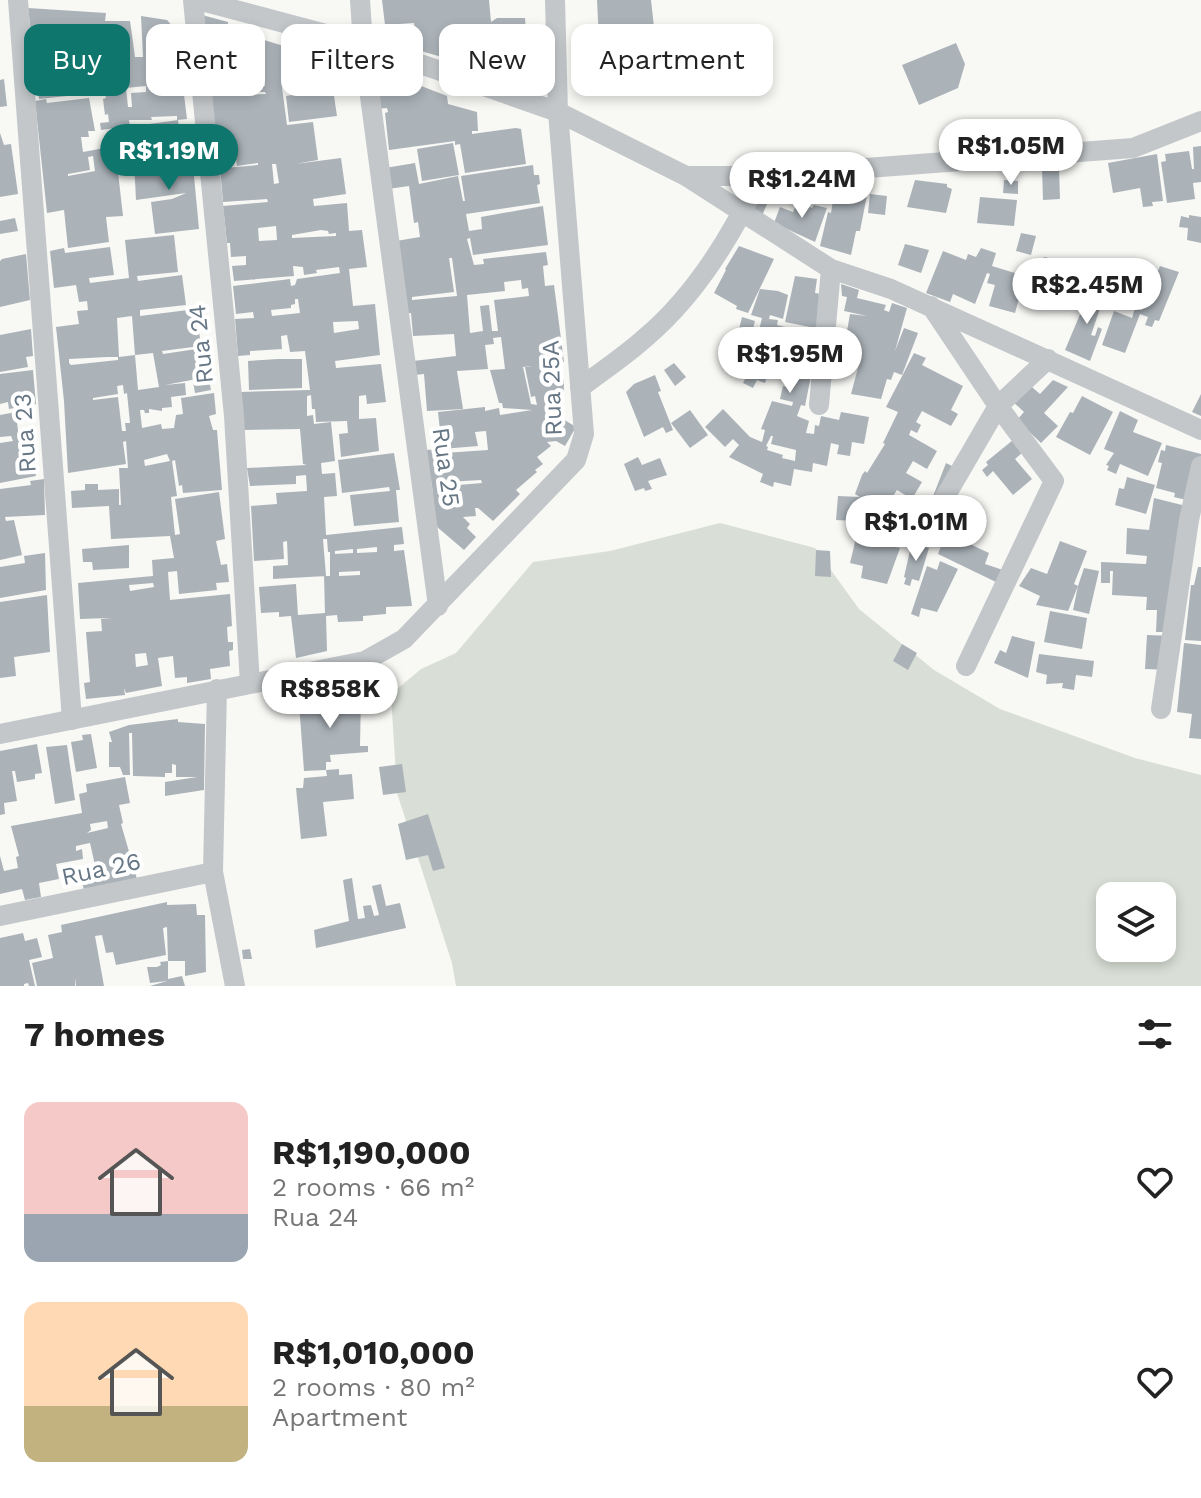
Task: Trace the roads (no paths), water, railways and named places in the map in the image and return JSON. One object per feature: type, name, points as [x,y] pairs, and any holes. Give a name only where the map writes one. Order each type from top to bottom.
[{"type":"street","name":"Rua 23","points":[[18,0],[72,720]]},
{"type":"street","points":[[196,0],[287,24]]},
{"type":"street","name":"Rua 24","points":[[196,0],[234,416],[250,684]]},
{"type":"street","name":"Rua 25","points":[[360,0],[362,24]]},
{"type":"street","name":"Rua 25A","points":[[438,606],[576,460],[584,434],[558,112],[555,0]]},
{"type":"street","points":[[423,65],[558,112],[686,176],[831,269],[931,306],[1201,430]]},
{"type":"street","name":"Rua 25","points":[[370,96],[438,606]]},
{"type":"street","points":[[686,176],[760,176],[1133,148],[1201,121]]},
{"type":"street","points":[[580,388],[646,338],[675,307],[718,254],[760,176]]},
{"type":"street","points":[[819,405],[831,269]]},
{"type":"street","points":[[931,306],[998,406],[1054,481],[966,666]]},
{"type":"street","points":[[924,533],[998,406],[1048,359]]},
{"type":"street","points":[[1161,709],[1189,520],[1201,466]]},
{"type":"street","points":[[0,734],[365,661],[404,639],[438,606]]},
{"type":"street","points":[[217,689],[213,872],[235,986]]},
{"type":"street","name":"Rua 26","points":[[0,916],[213,872]]}]
